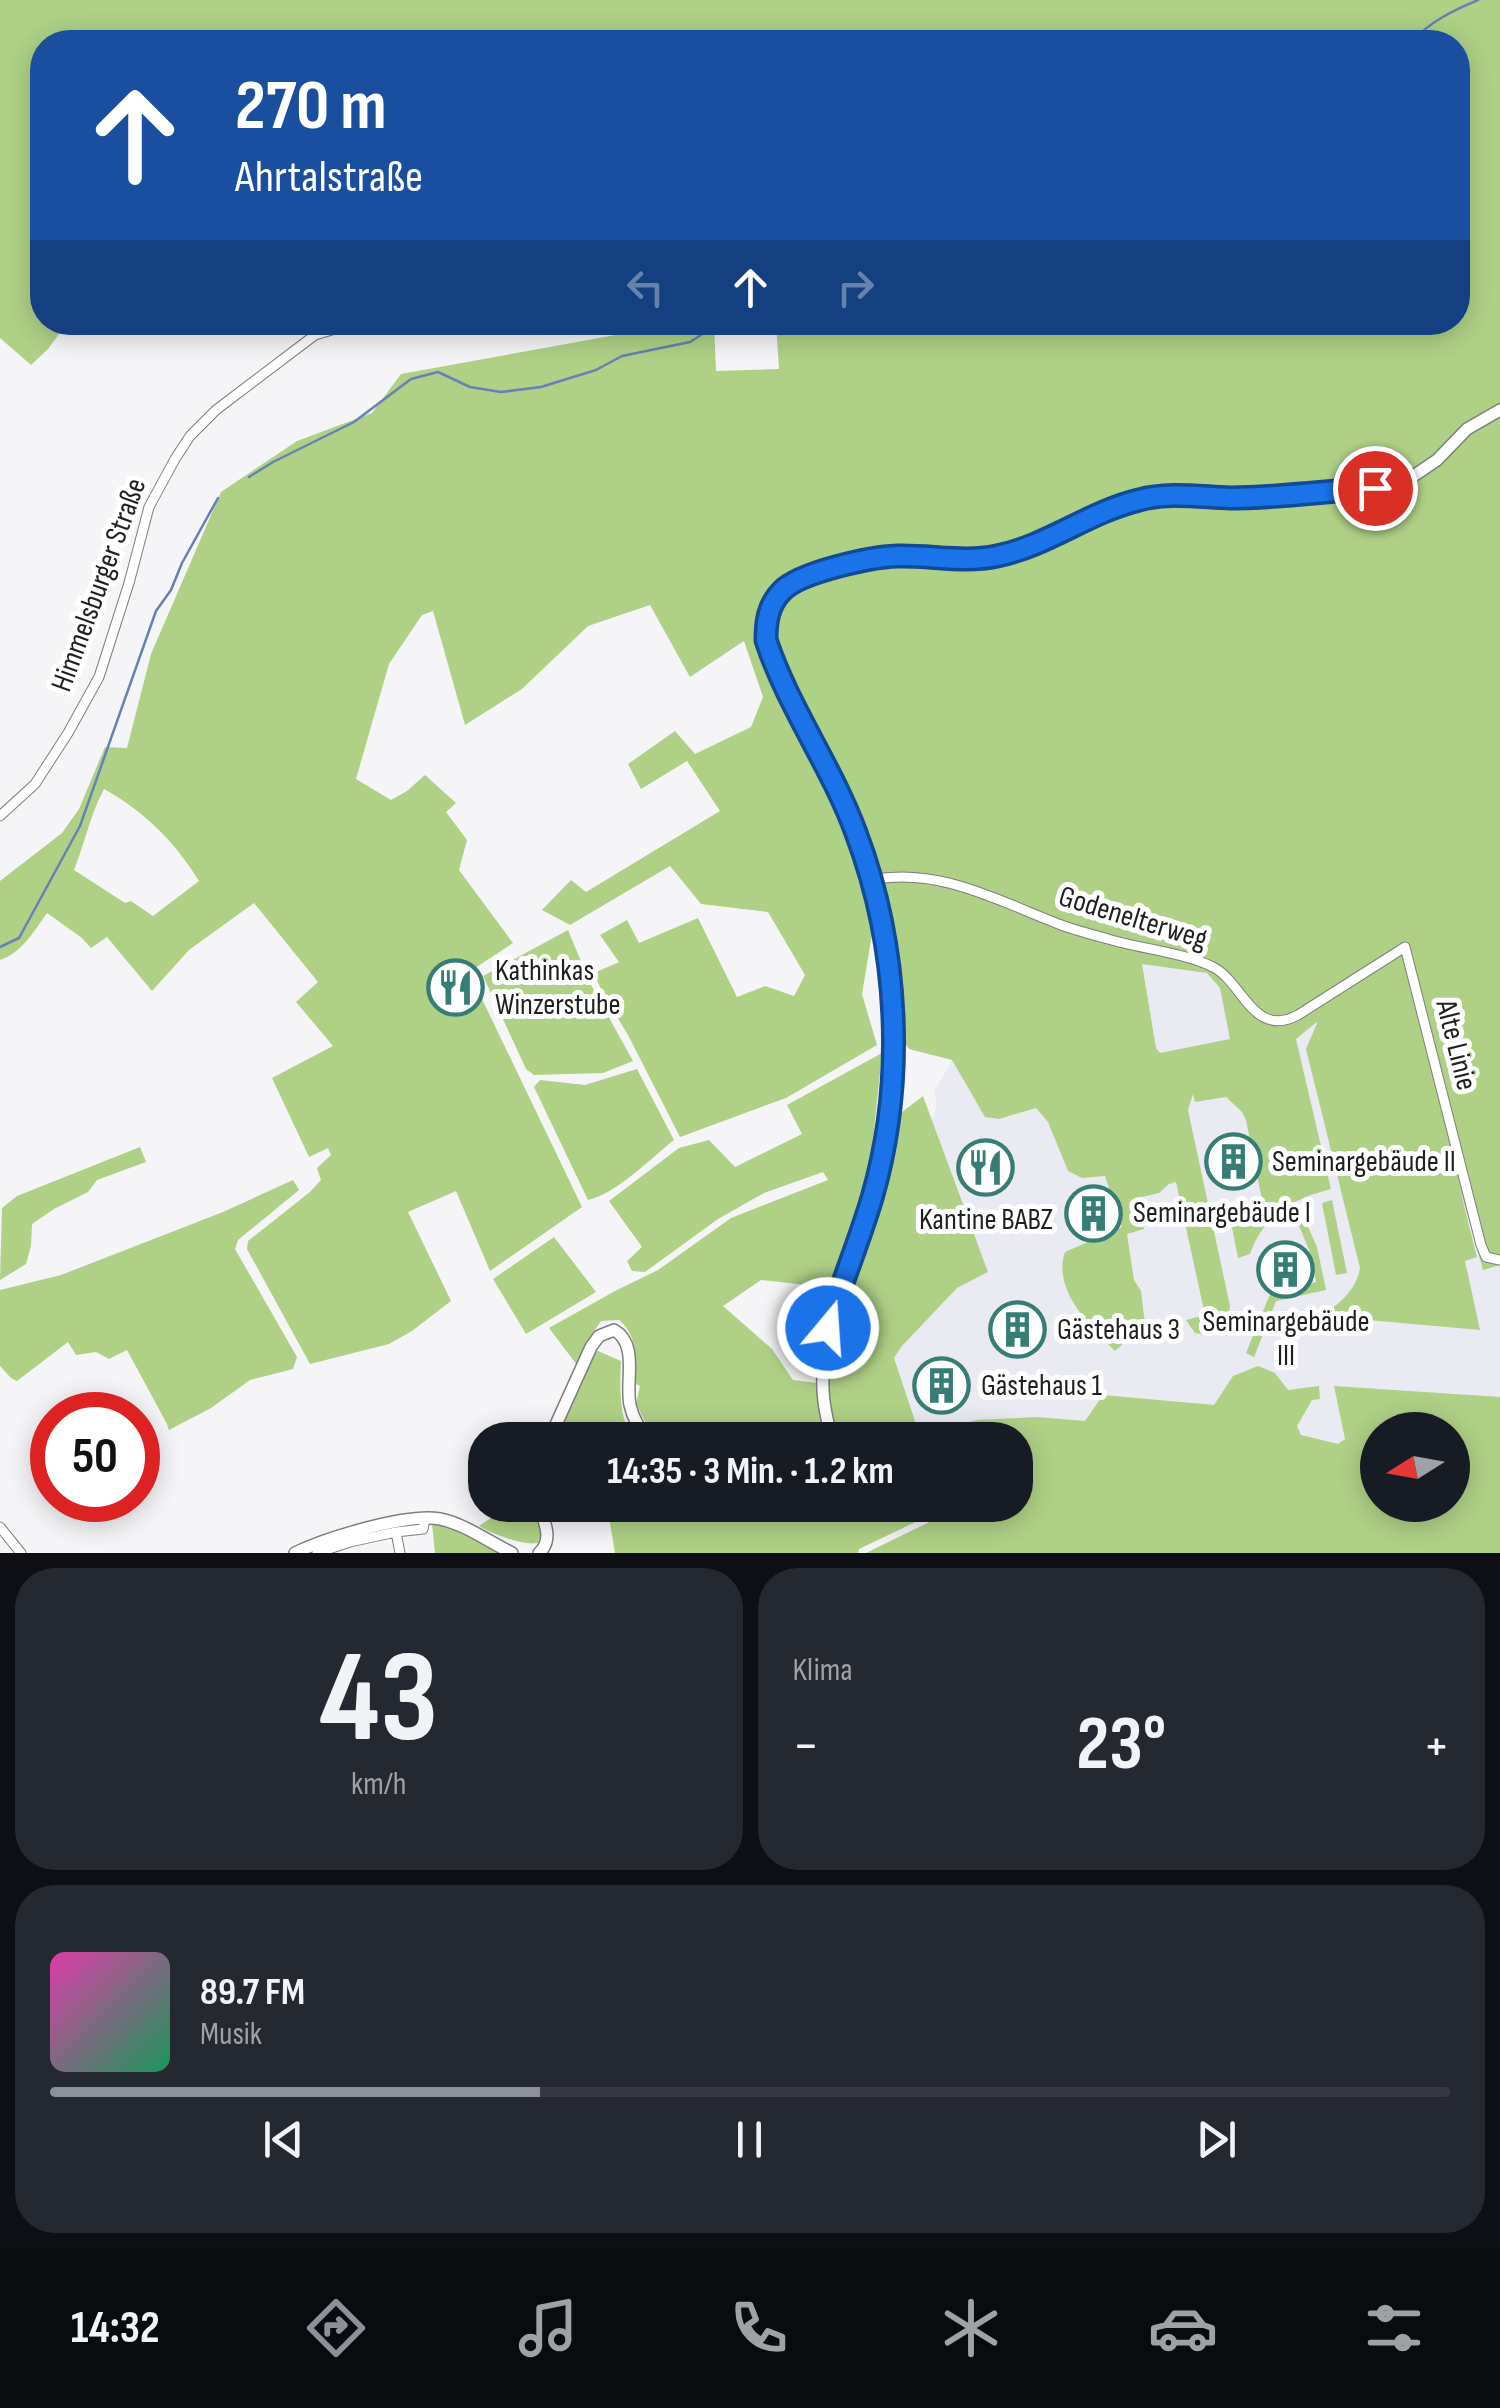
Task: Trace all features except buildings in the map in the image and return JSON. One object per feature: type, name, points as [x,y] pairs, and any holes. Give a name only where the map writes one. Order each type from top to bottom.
[{"type":"main road","points":[[828,1422],[823,1388],[825,1347],[877,1179],[888,1121],[893,1030],[886,948],[872,880],[844,805],[766,640],[769,610],[779,594],[788,585],[880,557],[995,556],[1060,534],[1107,510],[1153,496],[1232,498],[1395,484],[1437,460],[1467,429],[1500,410]]},
{"type":"main road","points":[[557,1422],[591,1347],[602,1334],[614,1330],[624,1338],[629,1351],[630,1405],[636,1422]]},
{"type":"main road","points":[[296,1553],[328,1538],[425,1519],[452,1523],[512,1553]]},
{"type":"main road","points":[[539,1553],[546,1548],[548,1537],[544,1522]]},
{"type":"street","name":"Himmelsburger Straße","points":[[0,816],[35,784],[99,676],[149,506],[175,458],[216,410],[315,335]]},
{"type":"street","name":"Godenelterweg","points":[[872,880],[918,876],[977,890],[1065,926],[1197,961],[1218,970],[1250,1006],[1274,1022],[1298,1015],[1405,947]]},
{"type":"street","name":"Alte Linie","points":[[1405,947],[1481,1245],[1486,1257],[1500,1260]]},
{"type":"street","points":[[317,1553],[350,1542],[423,1529],[425,1519]]},
{"type":"street","points":[[0,1526],[22,1553]]},
{"type":"street","points":[[396,1532],[400,1553]]},
{"type":"shaded area","points":[[1142,963],[1207,973],[1401,969],[1483,1270],[1500,1265],[1500,1469],[1470,1445],[1470,1412],[1360,1412],[1360,1476],[1074,1433],[1033,1436],[1033,1422],[840,1422],[895,1228],[937,1105],[934,1092],[959,1048]]},
{"type":"green space","points":[[0,0],[1500,0],[1500,1265],[1483,1270],[1458,1182],[1477,1257],[1465,1261],[1480,1330],[1323,1316],[1351,1290],[1360,1268],[1306,1049],[1318,1021],[1296,1039],[1331,1189],[1281,1210],[1263,1228],[1250,1254],[1238,1258],[1229,1212],[1263,1205],[1246,1120],[1226,1097],[1195,1102],[1193,1094],[1188,1110],[1230,1306],[1227,1321],[1216,1333],[1204,1334],[1195,1333],[1186,1320],[1205,1315],[1176,1182],[1159,1193],[1138,1198],[1144,1229],[1127,1234],[1145,1324],[1115,1351],[1076,1306],[1062,1266],[1065,1252],[1122,1227],[1105,1176],[1082,1178],[1068,1171],[1048,1122],[1036,1108],[999,1119],[985,1117],[952,1060],[909,1049],[897,1031],[899,1003],[890,925],[876,867],[840,773],[827,778],[874,922],[862,994],[877,1045],[786,1098],[680,1137],[594,973],[619,962],[600,935],[627,920],[639,943],[698,918],[737,997],[765,986],[794,996],[805,975],[768,912],[701,904],[670,866],[570,925],[542,910],[571,880],[586,892],[720,811],[687,761],[641,789],[628,764],[675,731],[695,754],[751,727],[763,697],[744,641],[690,677],[650,605],[588,626],[522,689],[465,725],[433,611],[422,615],[389,664],[356,779],[391,800],[425,775],[456,803],[446,812],[467,840],[459,870],[513,943],[469,972],[582,1207],[490,1271],[456,1191],[408,1212],[451,1301],[389,1344],[310,1364],[247,1249],[248,1241],[321,1180],[317,1168],[331,1155],[328,1148],[309,1157],[272,1078],[333,1046],[296,1002],[318,982],[254,903],[189,950],[152,991],[107,937],[91,948],[47,913],[21,947],[0,960],[0,881],[62,833],[79,809],[105,747],[127,748],[151,654],[221,492],[297,441],[372,413],[401,374],[616,335],[714,335],[716,371],[779,369],[777,335],[1470,335],[1470,30],[30,30],[30,335],[58,335],[31,365],[0,338]],"holes":[[[104,789],[132,807],[180,853],[199,881],[153,916],[74,870]],[[1142,964],[1207,973],[1220,988],[1230,1039],[1160,1053]]]},
{"type":"green space","points":[[568,930],[590,983],[633,1061],[603,1073],[534,1075],[526,1069],[483,976]]},
{"type":"green space","points":[[882,1053],[869,1179],[833,1288],[761,1280],[723,1306],[772,1349],[793,1380],[817,1383],[825,1422],[645,1422],[636,1403],[640,1386],[634,1383],[634,1348],[630,1334],[619,1320],[601,1321],[577,1365],[549,1328],[658,1270],[731,1218],[828,1180],[823,1172],[764,1193],[718,1219],[645,1272],[632,1271],[627,1261],[642,1247],[609,1201],[679,1148],[709,1140],[735,1167],[802,1134],[787,1105]]},
{"type":"green space","points":[[637,1069],[674,1140],[621,1183],[588,1200],[534,1087],[540,1080],[585,1085]]},
{"type":"green space","points":[[923,1096],[988,1272],[957,1288],[894,1358],[915,1422],[832,1422],[826,1383],[831,1338],[842,1294],[864,1256],[883,1200],[898,1115]]},
{"type":"green space","points":[[140,1147],[146,1162],[97,1180],[88,1192],[32,1224],[26,1264],[0,1280],[2,1208],[17,1196]]},
{"type":"green space","points":[[293,1180],[299,1190],[238,1240],[235,1249],[297,1357],[293,1369],[250,1380],[211,1408],[169,1430],[160,1411],[160,1392],[150,1392],[127,1350],[109,1359],[96,1352],[76,1355],[68,1342],[17,1381],[0,1366],[0,1290],[61,1275],[223,1212]]},
{"type":"green space","points":[[1332,1200],[1347,1273],[1336,1275],[1322,1203]]},
{"type":"green space","points":[[1302,1213],[1317,1247],[1326,1290],[1276,1301],[1254,1357],[1246,1353],[1270,1294],[1316,1282],[1309,1250],[1295,1216]]},
{"type":"green space","points":[[554,1237],[596,1292],[526,1334],[493,1279]]},
{"type":"green space","points":[[593,1351],[621,1361],[625,1422],[562,1422],[581,1386]]},
{"type":"green space","points":[[1258,1366],[1275,1373],[1288,1390],[1319,1386],[1320,1399],[1312,1400],[1297,1426],[1301,1435],[1338,1444],[1345,1439],[1334,1386],[1500,1397],[1500,1553],[866,1553],[929,1522],[1033,1522],[1033,1422],[968,1422],[1037,1417],[1085,1421],[1103,1395],[1214,1405],[1233,1376]]},
{"type":"green space","points":[[485,1522],[540,1522],[543,1538],[533,1543],[514,1540],[479,1526]]},
{"type":"green space","points":[[610,1522],[915,1522],[859,1549],[858,1553],[615,1553]]},
{"type":"green space","points":[[432,1523],[460,1532],[498,1553],[435,1553]]},
{"type":"waterway","points":[[1425,30],[1478,0]]},
{"type":"waterway","points":[[249,477],[354,422],[411,379],[438,372],[470,387],[501,392],[541,387],[596,370],[622,356],[690,342],[701,335]]},
{"type":"waterway","points":[[0,947],[19,938],[80,826],[156,611],[171,590],[218,498]]},
{"type":"place","name":"Kathinkas Winzerstube","points":[[456,988]]},
{"type":"place","name":"Seminargebäude II","points":[[1233,1162]]},
{"type":"place","name":"Kantine BABZ","points":[[986,1168]]},
{"type":"place","name":"Seminargebäude I","points":[[1094,1213]]},
{"type":"place","name":"Seminargebäude III","points":[[1286,1269]]},
{"type":"place","name":"Gästehaus 3","points":[[1018,1330]]},
{"type":"place","name":"Gästehaus 1","points":[[942,1386]]},
{"type":"route","points":[[828,1328],[882,1156],[892,1058],[892,998],[880,914],[856,832],[766,640],[769,610],[779,594],[799,580],[880,557],[975,559],[1015,552],[1107,510],[1153,496],[1232,498],[1375,488]]}]
